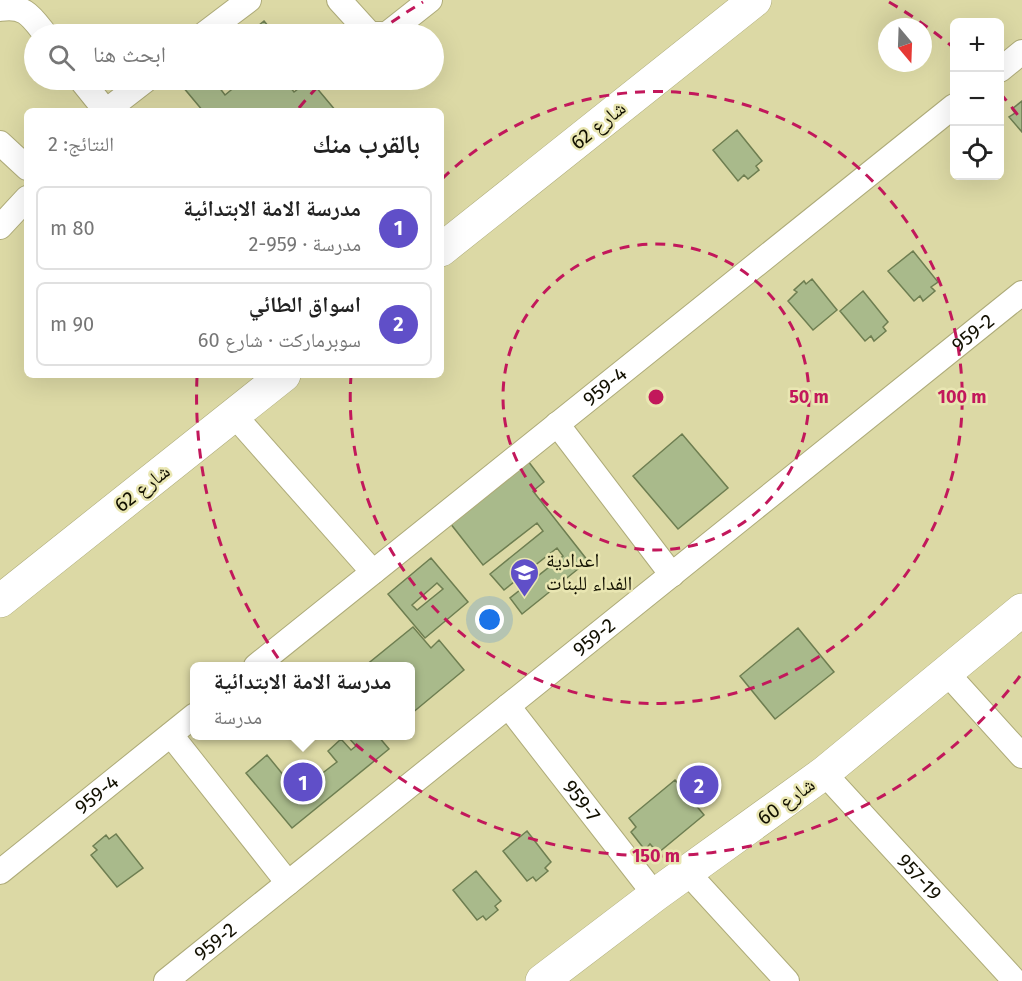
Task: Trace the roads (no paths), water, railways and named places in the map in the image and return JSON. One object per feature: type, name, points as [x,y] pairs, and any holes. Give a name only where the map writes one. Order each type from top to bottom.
[{"type":"street","points":[[217,24],[249,0]]},
{"type":"street","points":[[339,0],[361,24]]},
{"type":"street","points":[[400,24],[430,0]]},
{"type":"street","name":"شارع 62","points":[[444,248],[755,0]]},
{"type":"street","points":[[0,9],[17,8],[29,15],[37,24]]},
{"type":"street","points":[[1004,66],[1022,52]]},
{"type":"street","points":[[89,90],[104,108]]},
{"type":"street","points":[[110,108],[133,90]]},
{"type":"street","name":"959-4","points":[[261,662],[950,109]]},
{"type":"street","points":[[0,143],[24,165]]},
{"type":"street","points":[[0,227],[24,204]]},
{"type":"street","name":"959-2","points":[[166,981],[1022,293]]},
{"type":"street","name":"شارع 62","points":[[0,601],[280,378]]},
{"type":"street","points":[[234,415],[373,572]]},
{"type":"street","points":[[557,424],[672,575]]},
{"type":"street","name":"شارع 60","points":[[555,977],[655,895],[824,773],[1022,610]]},
{"type":"street","points":[[946,672],[1022,756]]},
{"type":"street","name":"959-7","points":[[508,706],[655,895]]},
{"type":"street","name":"959-4","points":[[0,872],[190,719]]},
{"type":"street","points":[[171,735],[288,883]]},
{"type":"street","name":"957-19","points":[[824,773],[1015,981]]},
{"type":"street","points":[[687,872],[787,981]]},
{"type":"place","name":"اعدادية الفداء للبنات","points":[[525,598]]},
{"type":"place","name":"مدرسة الامة الابتدائية","points":[[303,782]]},
{"type":"place","name":"اسواق الطائي","points":[[699,785]]}]
